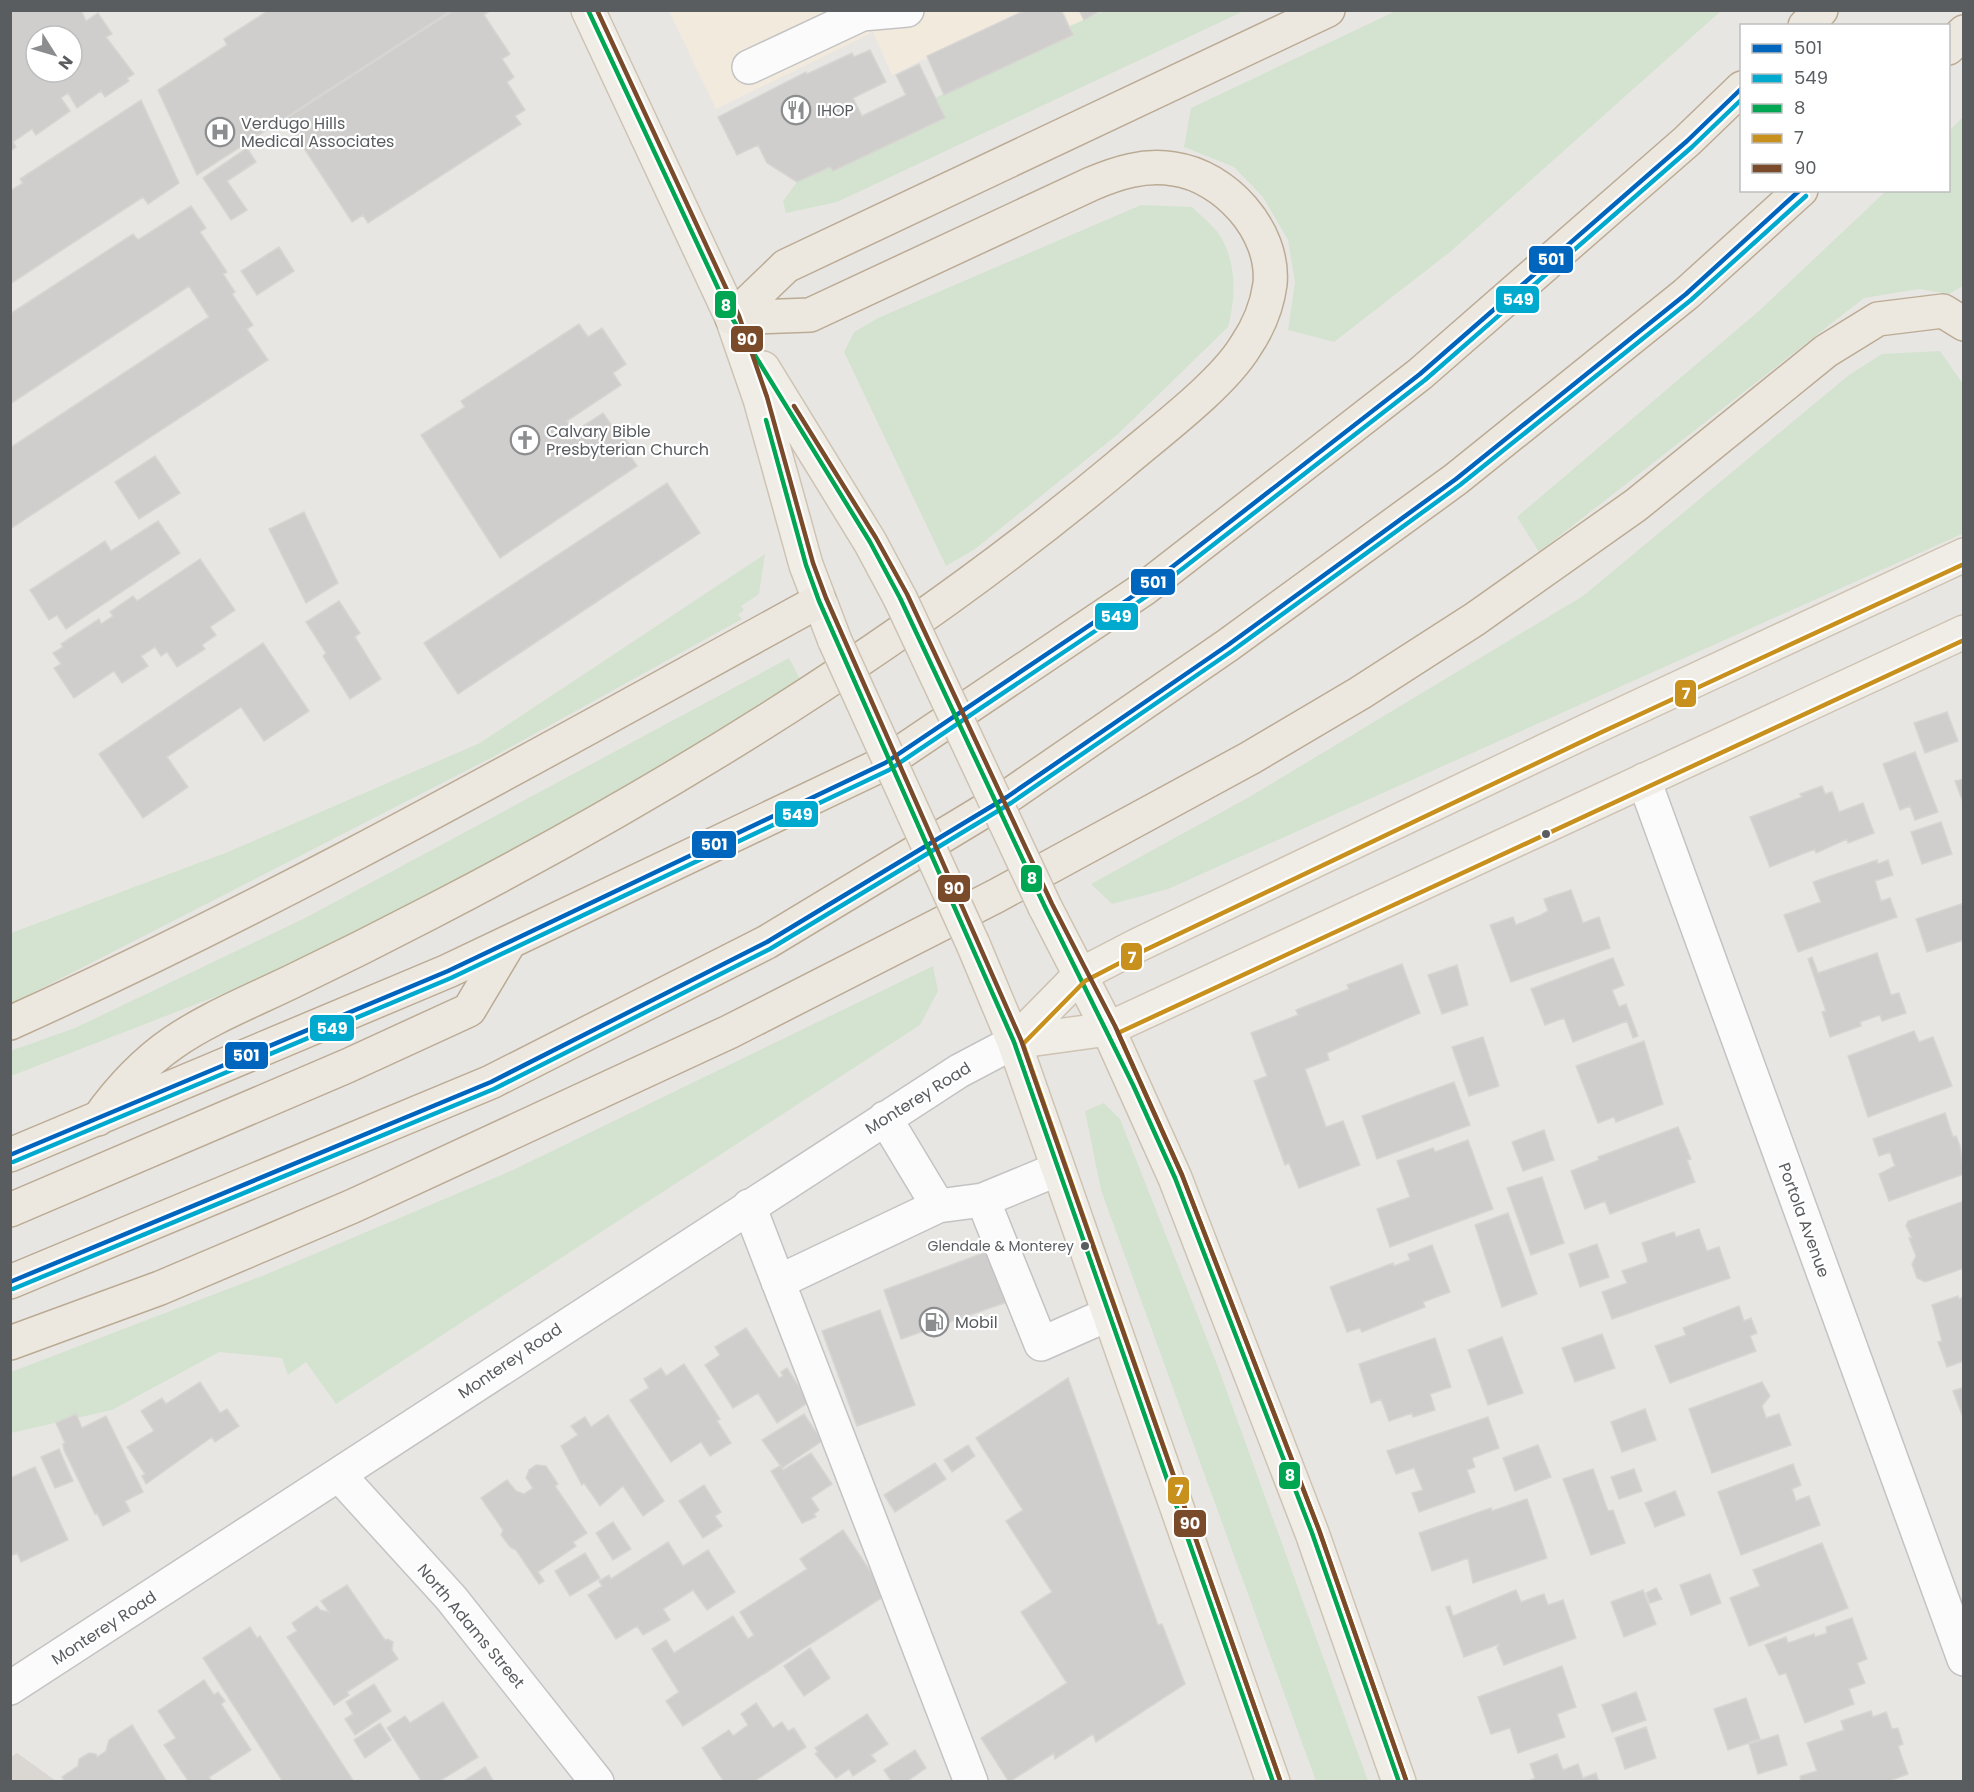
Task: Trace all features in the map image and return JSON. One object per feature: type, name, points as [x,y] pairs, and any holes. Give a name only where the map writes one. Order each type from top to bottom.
[{"type":"highway","points":[[732,318],[786,266],[1328,10]]},
{"type":"highway","points":[[1807,24],[1821,10]]},
{"type":"highway","points":[[1950,46],[1964,32]]},
{"type":"highway","points":[[10,1155],[509,943],[885,763],[1145,588],[1420,374],[1687,141],[1740,90]]},
{"type":"highway","points":[[98,1119],[139,1068],[170,1043],[201,1023],[365,946],[591,825],[735,739],[929,610],[1095,486],[1218,379],[1240,356],[1256,331],[1266,306],[1270,280],[1267,252],[1257,229],[1236,202],[1202,177],[1177,169],[1149,167],[1121,172],[1090,184],[810,315],[732,318]]},
{"type":"highway","points":[[10,1282],[491,1082],[767,942],[997,803],[1228,645],[1456,479],[1686,294],[1799,192]]},
{"type":"highway","points":[[10,1342],[160,1288],[353,1206],[729,1032],[986,902],[1250,758],[1466,625],[1636,505],[1826,351],[1878,319],[1943,311],[1964,324]]},
{"type":"highway","points":[[10,1023],[159,954],[398,832],[819,601]]},
{"type":"highway","points":[[10,1210],[336,1070],[469,1010],[509,943]]},
{"type":"main road","points":[[588,10],[732,318],[760,399],[806,565],[819,601],[973,944],[1014,1042],[1273,1782]]},
{"type":"main road","points":[[732,318],[870,542],[900,598],[1045,907],[1108,1029],[1180,1189],[1312,1533],[1400,1782]]},
{"type":"main road","name":"Monterey Road","points":[[1014,1042],[1080,975],[1578,735],[1964,555]]},
{"type":"main road","name":"Monterey Road","points":[[1014,1042],[1108,1029],[1964,632]]},
{"type":"street","points":[[749,67],[862,14],[907,10]]},
{"type":"street","name":"Portola Avenue","points":[[1644,780],[1964,1659]]},
{"type":"street","name":"Monterey Road","points":[[10,1688],[885,1118],[959,1071],[1014,1042]]},
{"type":"street","points":[[885,1118],[938,1206]]},
{"type":"street","points":[[778,1281],[938,1206],[983,1200],[1058,1169]]},
{"type":"street","points":[[983,1200],[1041,1344],[1109,1314]]},
{"type":"street","points":[[749,1206],[971,1782]]},
{"type":"street","name":"North Adams Street","points":[[339,1475],[450,1598],[597,1782]]},
{"type":"shaded area","points":[[669,11],[1021,11],[892,75],[873,32],[716,109]]},
{"type":"shaded area","points":[[1064,11],[1104,11],[1070,26]]},
{"type":"shaded area","points":[[17,1753],[56,1781],[11,1781],[11,1757]]},
{"type":"green space","points":[[1104,11],[1244,11],[837,202],[786,213],[783,201],[797,182],[830,167],[833,171],[944,118],[935,98],[1072,35],[1070,26]]},
{"type":"green space","points":[[1396,11],[1721,11],[1450,252],[1334,342],[1288,330],[1295,282],[1288,240],[1263,197],[1234,167],[1184,147],[1191,108]]},
{"type":"green space","points":[[1963,117],[1963,286],[1949,294],[1919,289],[1864,298],[1539,552],[1517,517],[1760,310],[1885,192],[1950,192],[1950,130]]},
{"type":"green space","points":[[1141,205],[1192,207],[1219,234],[1232,268],[1233,292],[1228,327],[1118,434],[975,549],[946,566],[844,352],[854,332],[878,318]]},
{"type":"green space","points":[[1940,351],[1963,384],[1962,534],[1168,889],[1112,904],[1091,884],[1251,796],[1583,596],[1849,375],[1882,354]]},
{"type":"green space","points":[[765,554],[759,594],[741,606],[744,610],[738,615],[742,619],[491,758],[11,1004],[11,933],[228,852],[480,743]]},
{"type":"green space","points":[[789,658],[800,679],[733,730],[525,850],[238,988],[11,1076],[10,1051],[75,1028],[305,918]]},
{"type":"green space","points":[[933,966],[938,991],[920,1025],[336,1404],[306,1362],[288,1375],[282,1358],[219,1352],[112,1410],[11,1433],[11,1372],[267,1274],[513,1170]]},
{"type":"green space","points":[[1104,1103],[1120,1119],[1218,1367],[1368,1781],[1316,1781],[1101,1190],[1085,1111]]},
{"type":"building","points":[[10,10],[81,10],[86,21],[98,13],[112,34],[106,37],[134,74],[127,78],[129,81],[105,97],[101,91],[77,108],[68,93],[61,98],[70,111],[36,135],[32,129],[13,142],[16,147],[10,151]]},
{"type":"building","name":"Verdugo Hills Medical Associates","points":[[269,10],[452,10],[197,175],[158,90],[227,45],[224,39]]},
{"type":"building","points":[[454,10],[491,10],[484,15],[510,54],[502,59],[514,77],[507,82],[525,110],[515,116],[521,124],[368,223],[363,215],[352,222],[285,119]]},
{"type":"building","points":[[1026,10],[1061,10],[1073,35],[944,95],[927,56]]},
{"type":"building","points":[[1079,10],[1102,10],[1084,20]]},
{"type":"building","name":"IHOP","points":[[870,50],[886,82],[853,98],[862,116],[906,95],[896,75],[919,64],[945,118],[833,171],[830,167],[797,182],[767,163],[758,145],[737,155],[718,117],[806,72],[807,74],[852,53],[854,57]]},
{"type":"building","points":[[141,100],[179,183],[148,204],[143,197],[10,284],[10,191],[23,183],[20,179]]},
{"type":"building","points":[[247,148],[256,162],[227,181],[247,210],[231,220],[203,178]]},
{"type":"building","points":[[191,206],[206,228],[200,232],[227,272],[223,274],[235,292],[232,294],[253,325],[247,329],[268,360],[10,529],[10,448],[209,317],[189,286],[10,404],[10,314],[133,234],[138,240]]},
{"type":"building","points":[[279,247],[294,271],[257,295],[241,271]]},
{"type":"building","name":"Calvary Bible Presbyterian Church","points":[[579,324],[588,337],[602,328],[626,364],[613,373],[621,385],[567,421],[574,432],[603,413],[612,426],[615,424],[630,445],[625,448],[637,466],[500,558],[421,435],[465,407],[461,401]]},
{"type":"building","points":[[155,456],[180,493],[139,519],[115,482]]},
{"type":"building","points":[[667,483],[700,533],[458,694],[424,643]]},
{"type":"building","points":[[304,512],[338,583],[306,603],[269,529]]},
{"type":"building","points":[[158,521],[180,553],[66,629],[57,615],[49,620],[30,590],[105,541],[111,551]]},
{"type":"building","points":[[200,559],[235,610],[210,627],[216,635],[202,645],[205,649],[177,667],[167,652],[161,656],[155,647],[141,656],[148,666],[122,683],[114,671],[74,698],[54,668],[61,664],[53,653],[63,647],[61,644],[99,619],[101,624],[113,616],[110,612],[133,596],[137,601]]},
{"type":"building","points":[[339,601],[360,633],[355,637],[381,679],[350,699],[323,656],[326,653],[306,622]]},
{"type":"building","points":[[263,643],[309,711],[264,741],[241,707],[167,757],[188,787],[143,818],[99,754]]},
{"type":"building","points":[[1947,712],[1958,741],[1925,753],[1914,723]]},
{"type":"building","points":[[1915,752],[1938,812],[1915,820],[1910,806],[1900,810],[1883,764]]},
{"type":"building","points":[[1964,779],[1964,805],[1955,781]]},
{"type":"building","points":[[1822,786],[1825,794],[1832,792],[1839,812],[1863,803],[1874,833],[1848,843],[1847,839],[1816,853],[1815,849],[1770,867],[1750,817],[1802,797],[1800,794]]},
{"type":"building","points":[[1941,822],[1952,854],[1922,864],[1911,832]]},
{"type":"building","points":[[1877,860],[1878,864],[1888,860],[1893,875],[1875,881],[1881,901],[1890,898],[1897,917],[1798,952],[1784,915],[1821,902],[1813,882]]},
{"type":"building","points":[[1571,890],[1583,923],[1599,917],[1610,948],[1511,982],[1490,925],[1513,917],[1516,925],[1541,915],[1548,911],[1544,899]]},
{"type":"building","points":[[1964,903],[1964,940],[1927,952],[1916,919]]},
{"type":"building","points":[[1877,953],[1891,995],[1899,993],[1906,1013],[1882,1021],[1880,1015],[1860,1022],[1861,1026],[1830,1037],[1822,1012],[1826,1011],[1808,959],[1812,957],[1818,973]]},
{"type":"building","points":[[1613,958],[1624,985],[1612,990],[1619,1007],[1626,1004],[1638,1036],[1633,1038],[1627,1021],[1573,1042],[1564,1018],[1545,1025],[1531,989]]},
{"type":"building","points":[[1402,964],[1420,1013],[1327,1053],[1329,1060],[1305,1069],[1326,1127],[1343,1121],[1360,1165],[1299,1188],[1289,1163],[1285,1165],[1254,1081],[1267,1076],[1251,1033],[1298,1015],[1296,1010],[1349,989],[1347,985]]},
{"type":"building","points":[[1457,965],[1468,1005],[1442,1014],[1428,975]]},
{"type":"building","points":[[1914,1031],[1919,1042],[1933,1037],[1952,1086],[1868,1117],[1848,1056]]},
{"type":"building","points":[[1483,1037],[1499,1086],[1469,1096],[1452,1047]]},
{"type":"building","points":[[1644,1041],[1663,1104],[1616,1122],[1614,1117],[1598,1123],[1576,1066]]},
{"type":"building","points":[[1454,1082],[1470,1125],[1377,1159],[1362,1116]]},
{"type":"building","points":[[1945,1113],[1953,1137],[1956,1136],[1960,1146],[1964,1174],[1889,1201],[1879,1174],[1895,1166],[1890,1152],[1879,1156],[1873,1139]]},
{"type":"building","points":[[1678,1127],[1691,1159],[1687,1160],[1695,1182],[1610,1214],[1605,1201],[1585,1209],[1571,1171],[1599,1160],[1598,1157]]},
{"type":"building","points":[[1544,1130],[1554,1160],[1523,1171],[1512,1142]]},
{"type":"building","points":[[1468,1140],[1493,1209],[1390,1247],[1377,1209],[1410,1197],[1397,1161],[1433,1148],[1435,1152]]},
{"type":"building","points":[[1542,1177],[1564,1243],[1531,1255],[1507,1188]]},
{"type":"building","points":[[1964,1201],[1964,1268],[1925,1282],[1917,1278],[1912,1264],[1916,1256],[1909,1238],[1912,1238],[1906,1226],[1908,1221]]},
{"type":"building","points":[[1508,1213],[1537,1294],[1502,1307],[1475,1225]]},
{"type":"building","points":[[1699,1229],[1707,1251],[1719,1247],[1730,1278],[1612,1319],[1602,1292],[1627,1283],[1622,1271],[1648,1262],[1642,1243],[1674,1232],[1676,1237]]},
{"type":"building","points":[[1597,1244],[1609,1277],[1580,1287],[1569,1254]]},
{"type":"building","points":[[1432,1245],[1450,1292],[1423,1302],[1425,1307],[1362,1332],[1360,1328],[1347,1332],[1330,1287],[1393,1263],[1394,1266],[1410,1260],[1408,1254]]},
{"type":"building","points":[[994,1249],[1013,1300],[901,1339],[884,1290]]},
{"type":"building","points":[[1958,1296],[1959,1299],[1964,1297],[1964,1361],[1947,1367],[1938,1342],[1942,1341],[1932,1305]]},
{"type":"building","points":[[1739,1306],[1744,1321],[1751,1318],[1757,1333],[1750,1336],[1756,1351],[1670,1383],[1655,1346],[1686,1335],[1683,1328]]},
{"type":"building","points":[[880,1310],[915,1405],[857,1426],[822,1331]]},
{"type":"building","points":[[746,1328],[779,1378],[783,1376],[781,1372],[787,1368],[809,1402],[777,1423],[758,1393],[733,1408],[705,1365],[720,1355],[715,1347]]},
{"type":"building","points":[[1602,1334],[1615,1368],[1575,1382],[1562,1348]]},
{"type":"building","points":[[1502,1337],[1523,1393],[1488,1405],[1468,1350]]},
{"type":"building","points":[[1435,1338],[1451,1387],[1430,1394],[1435,1410],[1413,1417],[1412,1413],[1389,1421],[1381,1399],[1371,1403],[1359,1364]]},
{"type":"building","points":[[684,1364],[720,1419],[717,1421],[731,1443],[710,1456],[701,1442],[671,1462],[630,1400],[649,1388],[644,1379],[661,1368],[666,1376]]},
{"type":"building","points":[[1068,1378],[1158,1625],[1162,1624],[1185,1684],[1096,1742],[1093,1734],[1055,1759],[1054,1753],[1009,1782],[981,1738],[1067,1683],[1021,1612],[1052,1592],[1006,1521],[1023,1510],[976,1438]]},
{"type":"building","points":[[200,1382],[220,1413],[227,1409],[239,1426],[215,1442],[212,1437],[146,1484],[142,1476],[145,1474],[127,1447],[154,1431],[141,1411],[162,1398],[166,1404]]},
{"type":"building","points":[[1762,1382],[1770,1396],[1762,1406],[1766,1418],[1779,1414],[1791,1445],[1712,1473],[1689,1409]]},
{"type":"building","points":[[1964,1387],[1964,1420],[1953,1391]]},
{"type":"building","points":[[1645,1409],[1656,1440],[1622,1452],[1611,1422]]},
{"type":"building","points":[[76,1414],[82,1428],[106,1416],[143,1492],[125,1501],[130,1511],[103,1526],[64,1450],[63,1444],[65,1443],[56,1423]]},
{"type":"building","points":[[804,1414],[822,1441],[782,1468],[762,1440]]},
{"type":"building","points":[[608,1415],[664,1501],[643,1516],[623,1486],[600,1506],[584,1483],[582,1485],[561,1446],[578,1435],[571,1426],[585,1417],[591,1427]]},
{"type":"building","points":[[1488,1417],[1499,1448],[1472,1458],[1475,1467],[1467,1470],[1475,1492],[1419,1512],[1412,1493],[1423,1490],[1414,1468],[1396,1474],[1387,1451]]},
{"type":"building","points":[[968,1445],[975,1456],[952,1472],[944,1460]]},
{"type":"building","points":[[1538,1445],[1551,1477],[1515,1491],[1503,1458]]},
{"type":"building","points":[[59,1449],[73,1481],[55,1488],[41,1457]]},
{"type":"building","points":[[811,1453],[832,1484],[811,1498],[819,1510],[814,1514],[816,1517],[802,1523],[771,1471],[781,1465],[783,1470]]},
{"type":"building","points":[[935,1463],[946,1479],[895,1512],[884,1495]]},
{"type":"building","points":[[1793,1464],[1801,1485],[1792,1489],[1796,1501],[1809,1496],[1820,1525],[1741,1555],[1718,1492]]},
{"type":"building","points":[[536,1465],[546,1466],[558,1484],[555,1486],[587,1533],[573,1542],[576,1546],[538,1572],[544,1581],[539,1584],[516,1550],[510,1547],[501,1535],[503,1530],[481,1498],[507,1480],[516,1491],[524,1494],[533,1488],[526,1478],[529,1470]]},
{"type":"building","points":[[35,1467],[68,1540],[21,1562],[17,1553],[10,1556],[10,1478]]},
{"type":"building","points":[[1593,1469],[1608,1511],[1613,1510],[1625,1543],[1591,1555],[1563,1479]]},
{"type":"building","points":[[1634,1469],[1642,1491],[1619,1499],[1611,1477]]},
{"type":"building","points":[[704,1485],[721,1512],[715,1516],[722,1526],[703,1538],[679,1501]]},
{"type":"building","points":[[1675,1491],[1685,1515],[1655,1527],[1645,1503]]},
{"type":"building","points":[[1527,1499],[1547,1558],[1473,1583],[1468,1558],[1432,1571],[1419,1533],[1491,1508],[1492,1511]]},
{"type":"building","points":[[613,1522],[631,1549],[613,1560],[596,1533]]},
{"type":"building","points":[[843,1530],[886,1595],[683,1726],[666,1701],[679,1692],[652,1649],[666,1640],[674,1653],[733,1616],[748,1639],[754,1635],[740,1612],[807,1569],[800,1559]]},
{"type":"building","points":[[668,1542],[683,1566],[708,1550],[735,1592],[707,1610],[693,1590],[663,1609],[670,1620],[643,1635],[637,1626],[616,1639],[588,1595],[602,1586],[599,1581],[609,1575],[611,1579]]},
{"type":"building","points":[[1822,1543],[1848,1608],[1749,1646],[1730,1598],[1760,1586],[1753,1570]]},
{"type":"building","points":[[585,1553],[600,1578],[570,1596],[555,1571]]},
{"type":"building","points":[[1710,1574],[1721,1603],[1691,1615],[1680,1585]]},
{"type":"building","points":[[347,1585],[385,1640],[393,1642],[392,1650],[398,1659],[347,1692],[349,1695],[334,1705],[287,1637],[297,1631],[292,1623],[317,1606],[320,1610],[329,1612],[321,1601]]},
{"type":"building","points":[[1656,1588],[1662,1599],[1650,1603],[1646,1593]]},
{"type":"building","points":[[1516,1590],[1521,1602],[1544,1594],[1548,1605],[1563,1600],[1576,1638],[1504,1665],[1497,1648],[1499,1644],[1464,1657],[1446,1607],[1450,1606],[1453,1616]]},
{"type":"building","points":[[1643,1590],[1656,1624],[1624,1637],[1611,1602]]},
{"type":"building","points":[[1852,1618],[1867,1659],[1857,1663],[1865,1683],[1849,1689],[1854,1704],[1805,1723],[1786,1673],[1779,1675],[1765,1645],[1786,1637],[1788,1643],[1814,1634],[1815,1637],[1827,1633],[1826,1627]]},
{"type":"building","points":[[250,1627],[257,1638],[260,1636],[354,1782],[283,1782],[203,1658]]},
{"type":"building","points":[[810,1648],[830,1678],[804,1696],[784,1666]]},
{"type":"building","points":[[1562,1666],[1576,1707],[1557,1714],[1565,1737],[1518,1753],[1510,1728],[1491,1734],[1478,1697]]},
{"type":"building","points":[[204,1680],[214,1695],[218,1692],[225,1701],[221,1704],[251,1750],[209,1777],[212,1782],[189,1782],[164,1745],[176,1738],[158,1711]]},
{"type":"building","points":[[374,1684],[391,1711],[355,1735],[345,1719],[353,1714],[346,1702]]},
{"type":"building","points":[[1636,1692],[1646,1720],[1612,1732],[1602,1705]]},
{"type":"building","points":[[1746,1698],[1760,1739],[1728,1750],[1714,1709]]},
{"type":"building","points":[[443,1702],[478,1757],[438,1782],[422,1782],[387,1728],[405,1716],[410,1723]]},
{"type":"building","points":[[756,1703],[773,1728],[782,1722],[788,1731],[794,1728],[806,1747],[753,1782],[724,1782],[702,1748],[729,1730],[733,1736],[748,1725],[741,1714]]},
{"type":"building","points":[[1871,1711],[1873,1717],[1886,1712],[1892,1729],[1898,1728],[1903,1744],[1898,1746],[1908,1774],[1886,1782],[1801,1782],[1800,1776],[1817,1771],[1807,1743],[1844,1730],[1841,1721]]},
{"type":"building","points":[[867,1714],[888,1744],[871,1755],[876,1761],[853,1776],[849,1769],[836,1778],[815,1754],[818,1752],[815,1748]]},
{"type":"building","points":[[380,1723],[391,1740],[365,1758],[354,1740]]},
{"type":"building","points":[[132,1725],[167,1782],[65,1782],[62,1777],[78,1766],[79,1759],[89,1753],[96,1754],[97,1757],[106,1751],[109,1740]]},
{"type":"building","points":[[1646,1727],[1656,1758],[1625,1769],[1615,1738]]},
{"type":"building","points":[[1778,1735],[1787,1765],[1758,1774],[1749,1744]]},
{"type":"building","points":[[915,1750],[926,1768],[906,1782],[892,1782],[884,1770]]},
{"type":"building","points":[[1557,1754],[1563,1770],[1578,1764],[1583,1778],[1596,1773],[1599,1782],[1527,1782],[1535,1778],[1530,1764]]},
{"type":"building","points":[[485,1767],[494,1782],[462,1782]]},
{"type":"transit line","name":"8","points":[[588,10],[732,318],[870,542],[900,598],[1045,907],[1133,1085],[1175,1178],[1312,1533],[1399,1782]]},
{"type":"transit line","name":"90","points":[[597,10],[739,316],[767,397],[813,563],[826,598],[1021,1040],[1280,1780]]},
{"type":"transit line","name":"501","points":[[10,1155],[448,971],[885,763],[1145,588],[1420,374],[1687,141],[1740,90]]},
{"type":"transit line","name":"549","points":[[13,1162],[451,978],[889,770],[1150,594],[1425,380],[1692,147],[1740,101]]},
{"type":"transit line","name":"501","points":[[10,1282],[491,1082],[767,942],[1007,797],[1228,645],[1456,479],[1686,294],[1798,192]]},
{"type":"transit line","name":"549","points":[[13,1289],[494,1089],[770,949],[1011,803],[1232,651],[1460,485],[1691,300],[1806,196]]},
{"type":"transit line","name":"90","points":[[794,406],[876,538],[907,594],[1052,904],[1115,1026],[1182,1175],[1319,1530],[1406,1780]]},
{"type":"transit line","name":"8","points":[[766,420],[806,565],[819,601],[1014,1042],[1273,1782]]},
{"type":"transit line","name":"7","points":[[1280,1780],[1023,1044],[1085,981],[1141,952],[1602,732],[1964,564]]},
{"type":"transit line","name":"7","points":[[1406,1780],[1319,1530],[1182,1175],[1118,1033],[1964,640]]},
{"type":"place","name":"IHOP","points":[[796,110]]},
{"type":"place","name":"Verdugo Hills Medical Associates","points":[[220,132]]},
{"type":"place","name":"Calvary Bible Presbyterian Church","points":[[525,440]]},
{"type":"place","name":"Glendale & Monterey","points":[[1085,1246]]},
{"type":"place","name":"Mobil","points":[[934,1322]]}]
